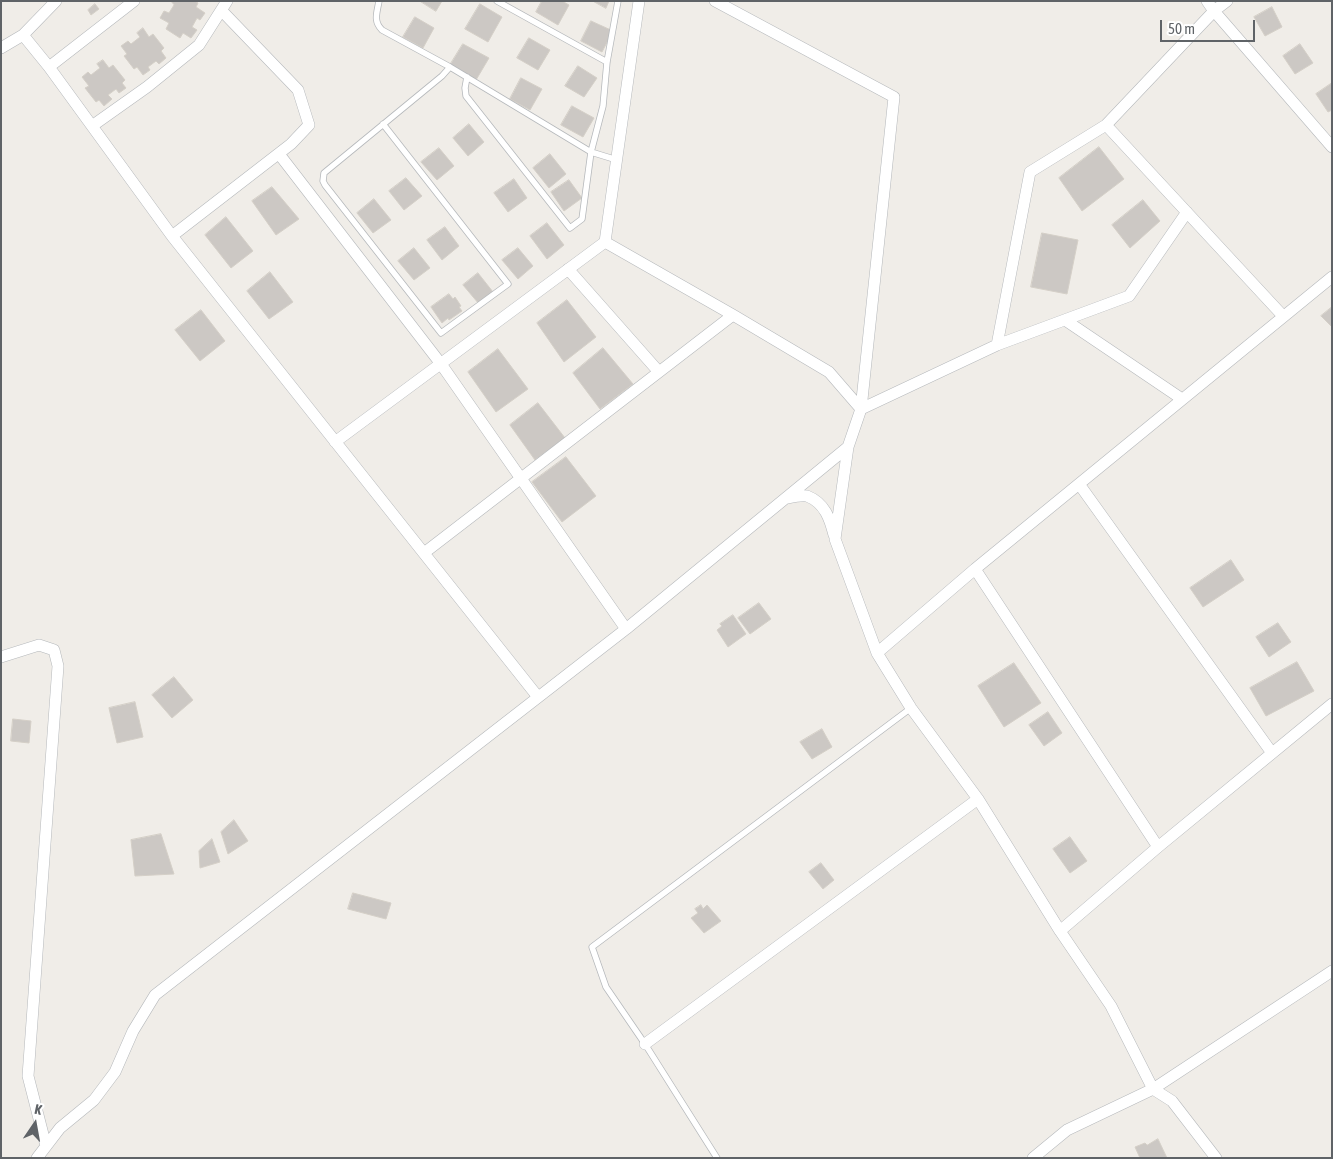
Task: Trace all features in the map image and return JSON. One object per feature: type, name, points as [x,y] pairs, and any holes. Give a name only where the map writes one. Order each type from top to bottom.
[{"type":"street","points":[[1,48],[23,35],[56,1]]},
{"type":"street","points":[[49,68],[134,1]]},
{"type":"street","points":[[335,442],[605,242],[639,1]]},
{"type":"street","points":[[715,1],[894,97],[861,409],[848,447],[836,539]]},
{"type":"street","points":[[997,344],[1030,172],[1106,125],[1210,6],[1227,1]]},
{"type":"street","points":[[92,126],[147,87],[198,45],[225,6],[298,90],[309,125],[279,154],[172,236]]},
{"type":"street","points":[[1210,6],[1332,147]]},
{"type":"street","points":[[23,35],[172,236],[538,697]]},
{"type":"street","points":[[1106,125],[1283,316]]},
{"type":"street","points":[[279,154],[440,364],[626,629]]},
{"type":"street","points":[[861,409],[997,344],[1130,296],[1187,212]]},
{"type":"street","points":[[605,242],[829,372],[861,409]]},
{"type":"street","points":[[568,269],[659,372]]},
{"type":"street","points":[[877,653],[1078,484],[1332,276]]},
{"type":"street","points":[[424,553],[733,315]]},
{"type":"street","points":[[1065,320],[1182,399]]},
{"type":"street","points":[[37,1158],[60,1128],[94,1100],[115,1072],[132,1031],[155,995],[626,629],[848,447]]},
{"type":"street","points":[[1078,484],[1272,753]]},
{"type":"street","points":[[786,498],[806,496],[823,507],[830,521],[877,653],[911,708],[978,799],[1060,931],[1111,1006],[1153,1089],[1172,1101],[1216,1158]]},
{"type":"street","points":[[975,570],[1158,847]]},
{"type":"street","points":[[1,657],[40,645],[54,650],[58,666],[28,1076],[46,1146]]},
{"type":"street","points":[[1060,931],[1158,847],[1332,704]]},
{"type":"street","points":[[646,1044],[978,799]]},
{"type":"street","points":[[1033,1158],[1067,1130],[1153,1089],[1332,971]]},
{"type":"lane","points":[[379,1],[376,18],[382,30],[450,67],[591,152],[616,160]]},
{"type":"lane","points":[[497,1],[607,62]]},
{"type":"lane","points":[[467,77],[464,88],[466,96],[570,228],[582,219],[591,152],[603,106],[607,62],[618,1]]},
{"type":"lane","points":[[383,124],[508,284],[441,333],[323,182],[324,173],[383,124],[442,76],[450,67]]},
{"type":"lane","points":[[717,1158],[646,1044],[606,987],[592,947],[911,708]]},
{"type":"building","points":[[171,1],[195,1],[198,3],[196,7],[205,13],[200,20],[197,18],[192,27],[197,30],[191,38],[183,33],[180,38],[166,29],[169,23],[160,18],[164,11],[169,13],[174,5]]},
{"type":"building","points":[[420,1],[442,1],[436,11]]},
{"type":"building","points":[[542,1],[562,1],[569,5],[558,25],[536,12]]},
{"type":"building","points":[[593,1],[609,1],[606,8]]},
{"type":"building","points":[[95,4],[99,9],[91,15],[88,10]]},
{"type":"building","points":[[480,4],[502,17],[488,42],[465,29]]},
{"type":"building","points":[[1272,7],[1282,27],[1265,36],[1254,17]]},
{"type":"building","points":[[415,17],[434,28],[423,48],[403,37]]},
{"type":"building","points":[[591,21],[613,31],[602,52],[581,41]]},
{"type":"building","points":[[143,28],[149,37],[153,34],[164,48],[161,51],[166,58],[159,64],[156,61],[148,67],[150,70],[143,75],[137,67],[134,69],[124,56],[127,54],[121,46],[128,41],[131,44],[140,37],[137,33]]},
{"type":"building","points":[[529,38],[550,50],[538,70],[517,58]]},
{"type":"building","points":[[463,44],[489,58],[476,80],[450,65]]},
{"type":"building","points":[[1300,44],[1313,63],[1295,74],[1283,56]]},
{"type":"building","points":[[103,60],[109,68],[113,65],[125,80],[122,83],[126,88],[119,93],[116,89],[108,95],[112,99],[104,106],[99,100],[96,102],[85,88],[89,86],[82,77],[88,72],[91,75],[100,68],[97,64]]},
{"type":"building","points":[[578,66],[597,78],[584,97],[565,86]]},
{"type":"building","points":[[521,78],[542,89],[530,110],[510,99]]},
{"type":"building","points":[[1332,83],[1332,110],[1328,112],[1316,94]]},
{"type":"building","points":[[572,106],[594,118],[583,137],[561,125]]},
{"type":"building","points":[[469,124],[484,142],[468,156],[453,138]]},
{"type":"building","points":[[1099,147],[1124,179],[1082,211],[1059,178]]},
{"type":"building","points":[[439,148],[454,166],[437,180],[421,162]]},
{"type":"building","points":[[550,154],[566,174],[549,188],[533,168]]},
{"type":"building","points":[[406,178],[422,196],[404,210],[389,191]]},
{"type":"building","points":[[514,179],[527,198],[508,212],[494,193]]},
{"type":"building","points":[[569,180],[582,198],[564,211],[551,192]]},
{"type":"building","points":[[272,187],[299,219],[276,235],[252,201]]},
{"type":"building","points":[[374,199],[391,220],[373,233],[357,213]]},
{"type":"building","points":[[1143,200],[1160,221],[1130,248],[1112,225]]},
{"type":"building","points":[[226,217],[253,251],[231,268],[205,235]]},
{"type":"building","points":[[547,223],[564,245],[547,259],[530,236]]},
{"type":"building","points":[[445,227],[459,246],[442,260],[427,240]]},
{"type":"building","points":[[1042,233],[1078,240],[1067,294],[1031,287]]},
{"type":"building","points":[[414,248],[430,268],[414,280],[398,261]]},
{"type":"building","points":[[518,248],[533,266],[518,279],[502,260]]},
{"type":"building","points":[[270,272],[293,302],[269,319],[247,291]]},
{"type":"building","points":[[478,273],[493,292],[479,304],[463,285]]},
{"type":"building","points":[[449,294],[453,299],[455,297],[462,311],[442,323],[431,307]]},
{"type":"building","points":[[567,300],[596,337],[564,362],[537,323]]},
{"type":"building","points":[[1332,307],[1332,327],[1321,316]]},
{"type":"building","points":[[201,310],[225,341],[200,361],[175,330]]},
{"type":"building","points":[[603,348],[633,384],[600,409],[573,373]]},
{"type":"building","points":[[498,349],[528,389],[496,412],[468,372]]},
{"type":"building","points":[[538,403],[565,438],[535,460],[510,425]]},
{"type":"building","points":[[566,457],[596,496],[562,522],[532,482]]},
{"type":"building","points":[[1231,560],[1244,580],[1203,607],[1190,588]]},
{"type":"building","points":[[759,603],[771,619],[750,634],[738,618]]},
{"type":"building","points":[[733,615],[746,634],[728,647],[717,630],[722,626],[720,624]]},
{"type":"building","points":[[1278,623],[1291,642],[1269,657],[1256,637]]},
{"type":"building","points":[[1297,662],[1314,691],[1266,716],[1250,688]]},
{"type":"building","points":[[1014,663],[1041,703],[1004,727],[978,686]]},
{"type":"building","points":[[174,677],[193,700],[172,718],[152,695]]},
{"type":"building","points":[[135,702],[143,737],[117,743],[109,708]]},
{"type":"building","points":[[1048,712],[1062,733],[1044,746],[1029,725]]},
{"type":"building","points":[[13,719],[31,721],[29,743],[11,741]]},
{"type":"building","points":[[822,729],[832,747],[812,759],[800,742]]},
{"type":"building","points":[[234,820],[248,841],[228,854],[221,832]]},
{"type":"building","points":[[161,834],[174,874],[135,876],[131,840]]},
{"type":"building","points":[[1070,837],[1087,861],[1070,873],[1053,849]]},
{"type":"building","points":[[212,839],[220,862],[200,868],[199,851]]},
{"type":"building","points":[[821,863],[834,880],[823,889],[809,872]]},
{"type":"building","points":[[353,893],[391,903],[386,919],[348,909]]},
{"type":"building","points":[[701,905],[703,909],[707,905],[721,921],[704,933],[691,918],[698,913],[695,909]]},
{"type":"building","points":[[1158,1139],[1167,1158],[1140,1158],[1135,1147],[1145,1143],[1147,1145]]}]
